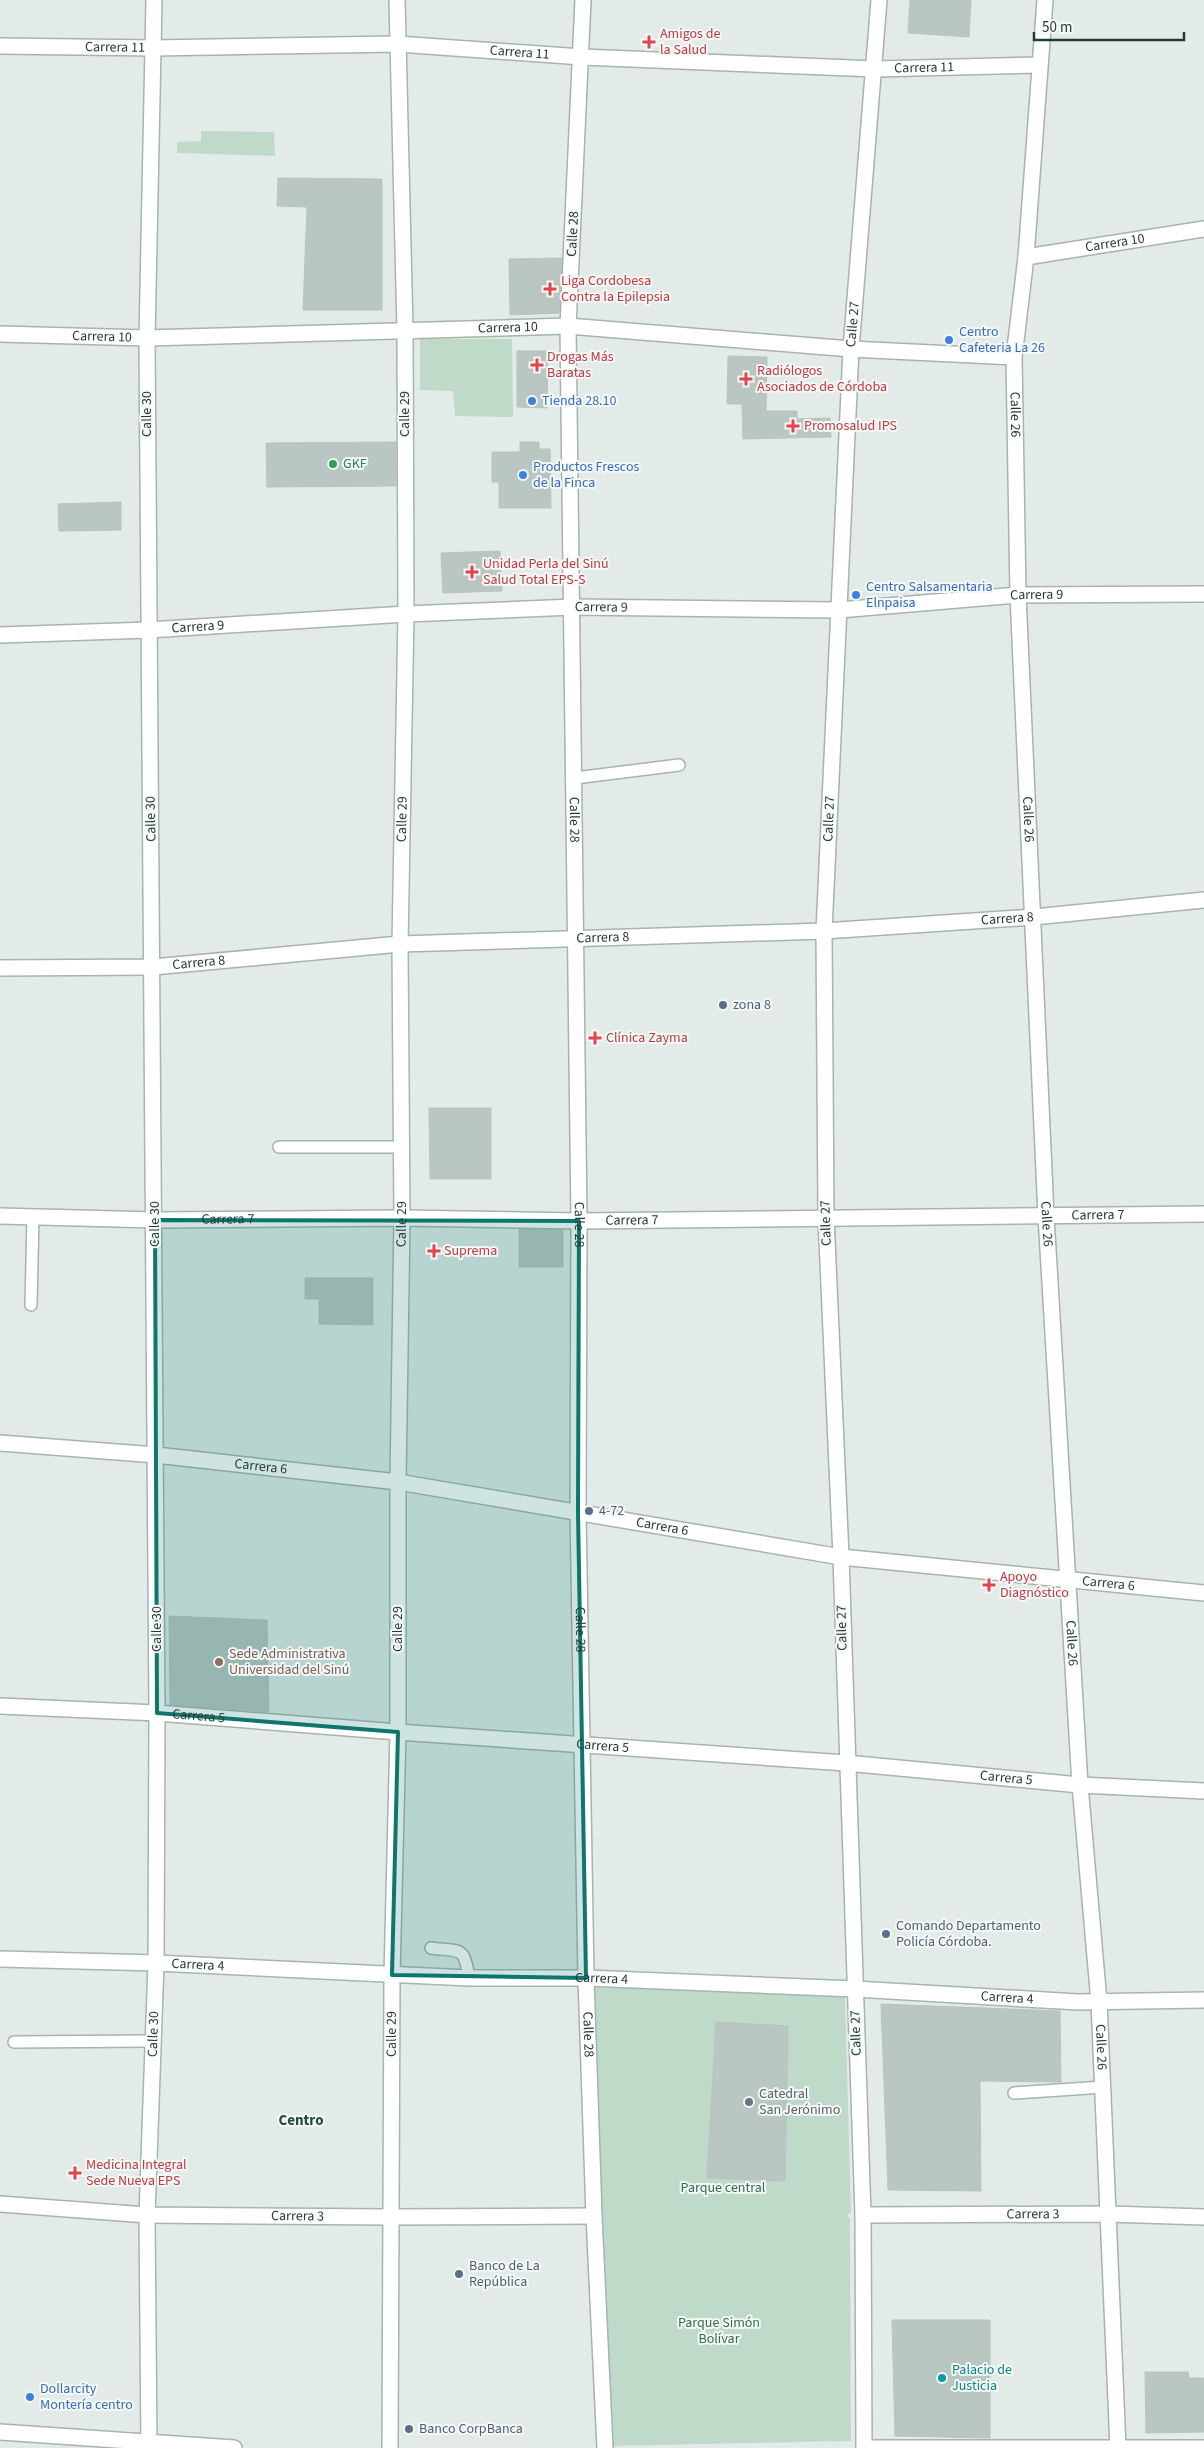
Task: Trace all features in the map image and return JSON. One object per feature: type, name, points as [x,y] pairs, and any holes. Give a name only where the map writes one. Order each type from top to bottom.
[{"type":"street","name":"Calle 30","points":[[149,2445],[147,2214],[156,1963],[157,1713],[155,1220],[147,338],[154,0]]},
{"type":"street","name":"Calle 29","points":[[390,2448],[392,1975],[398,1732],[398,1482],[402,1218],[400,944],[406,614],[405,329],[397,0]]},
{"type":"street","name":"Calle 28","points":[[583,0],[582,57],[568,326],[580,1221],[578,1512],[586,1978],[594,2216],[605,2448]]},
{"type":"street","name":"Calle 27","points":[[865,2448],[863,2215],[846,1763],[841,1557],[826,1217],[824,931],[851,349],[875,69],[879,0]]},
{"type":"street","name":"Calle 26","points":[[1045,0],[1026,256],[1014,357],[1018,595],[1046,1216],[1066,1578],[1080,1784],[1099,2002],[1118,2448]]},
{"type":"street","name":"Carrera 11","points":[[0,46],[154,48],[398,44],[582,57],[875,69],[1039,65]]},
{"type":"street","name":"Carrera 10","points":[[1026,256],[1204,229]]},
{"type":"street","name":"Carrera 10","points":[[0,334],[147,338],[405,329],[568,326],[851,349],[1014,357]]},
{"type":"street","name":"Carrera 9","points":[[0,635],[149,630],[406,614],[573,607],[839,610],[1018,595],[1204,594]]},
{"type":"street","name":"Carrera 8","points":[[0,968],[153,967],[400,944],[824,931],[1034,918],[1204,900]]},
{"type":"street","name":"Carrera 7","points":[[0,1216],[155,1220],[402,1218],[580,1221],[1204,1214]]},
{"type":"street","name":"Carrera 6","points":[[0,1443],[156,1455],[398,1482],[841,1557],[1204,1593]]},
{"type":"street","name":"Carrera 5","points":[[0,1706],[157,1713],[398,1732],[846,1763],[1080,1784],[1204,1791]]},
{"type":"street","name":"Carrera 4","points":[[0,1959],[156,1963],[469,1978],[586,1978],[855,1989],[1099,2002],[1204,2000]]},
{"type":"street","name":"Carrera 3","points":[[0,2204],[147,2214],[391,2217],[594,2216]]},
{"type":"street","name":"Carrera 3","points":[[863,2215],[1109,2214],[1204,2218]]},
{"type":"street","points":[[0,2432],[149,2445],[234,2448]]},
{"type":"street","points":[[865,2448],[1204,2448]]},
{"type":"lane","points":[[575,778],[679,765]]},
{"type":"lane","points":[[279,1148],[402,1147]]},
{"type":"lane","points":[[31,1305],[33,1217]]},
{"type":"lane","points":[[431,1948],[460,1952],[466,1957],[469,1978]]},
{"type":"lane","points":[[14,2042],[152,2041]]},
{"type":"lane","points":[[1014,2093],[1103,2087]]},
{"type":"highlighted area","points":[[155,1220],[579,1221],[578,1512],[586,1978],[392,1975],[398,1732],[157,1713]]},
{"type":"green space","points":[[201,131],[274,132],[275,156],[177,153],[177,142],[201,141]]},
{"type":"green space","points":[[420,339],[512,339],[513,417],[455,416],[453,391],[420,390]]},
{"type":"green space","name":"Parque central","points":[[593,1987],[845,1996],[851,2213],[848,2214],[848,2217],[850,2218],[851,2441],[609,2446]]},
{"type":"building","points":[[910,0],[971,0],[969,37],[908,33]]},
{"type":"building","points":[[278,178],[382,179],[382,310],[303,310],[307,207],[277,206]]},
{"type":"building","points":[[562,258],[559,313],[510,315],[509,259]]},
{"type":"building","points":[[517,351],[548,351],[547,408],[517,407]]},
{"type":"building","points":[[728,356],[767,357],[766,411],[797,411],[797,419],[830,418],[831,437],[743,439],[742,404],[727,404]]},
{"type":"building","points":[[396,442],[396,486],[267,487],[266,443]]},
{"type":"building","points":[[520,442],[539,442],[539,449],[550,449],[551,508],[499,508],[499,482],[492,482],[492,452],[520,452]]},
{"type":"building","points":[[121,502],[121,530],[59,531],[58,504]]},
{"type":"building","points":[[500,551],[502,591],[443,593],[441,553]]},
{"type":"building","points":[[429,1108],[491,1108],[491,1179],[430,1179]]},
{"type":"building","points":[[519,1229],[563,1230],[563,1267],[519,1267]]},
{"type":"building","points":[[305,1278],[373,1278],[373,1325],[319,1324],[319,1299],[305,1299]]},
{"type":"building","name":"Sede Administrativa Universidad del Sinú","points":[[169,1616],[267,1620],[269,1712],[170,1705]]},
{"type":"building","points":[[881,2004],[1060,2011],[1061,2082],[980,2081],[981,2191],[888,2190]]},
{"type":"building","name":"Catedral San Jerónimo","points":[[716,2022],[788,2026],[785,2181],[707,2178]]},
{"type":"building","name":"Palacio de Justicia","points":[[892,2320],[990,2320],[990,2438],[895,2436]]},
{"type":"building","points":[[1145,2372],[1188,2372],[1189,2378],[1204,2378],[1204,2432],[1146,2433]]},
{"type":"place","name":"Amigos de la Salud","points":[[649,42]]},
{"type":"place","name":"Liga Cordobesa Contra la Epilepsia","points":[[550,289]]},
{"type":"place","name":"Centro Cafeteria La 26","points":[[949,340]]},
{"type":"place","name":"Drogas Más Baratas","points":[[537,365]]},
{"type":"place","name":"Radiólogos Asociados de Córdoba","points":[[746,379]]},
{"type":"place","name":"Tienda 28.10","points":[[532,401]]},
{"type":"place","name":"Promosalud IPS","points":[[793,426]]},
{"type":"place","name":"GKF","points":[[333,464]]},
{"type":"place","name":"Productos Frescos de la Finca","points":[[523,475]]},
{"type":"place","name":"Unidad Perla del Sinú Salud Total EPS-S","points":[[472,572]]},
{"type":"place","name":"Centro Salsamentaria Elnpaisa","points":[[856,595]]},
{"type":"place","name":"zona 8","points":[[723,1005]]},
{"type":"place","name":"Clínica Zayma","points":[[595,1038]]},
{"type":"place","name":"Suprema","points":[[434,1251]]},
{"type":"place","name":"4-72","points":[[589,1511]]},
{"type":"place","name":"Apoyo Diagnóstico","points":[[989,1585]]},
{"type":"place","name":"Sede Administrativa Universidad del Sinú","points":[[219,1662]]},
{"type":"place","name":"Comando Departamento Policía Córdoba.","points":[[886,1934]]},
{"type":"place","name":"Catedral San Jerónimo","points":[[749,2102]]},
{"type":"place","name":"Medicina Integral Sede Nueva EPS","points":[[75,2173]]},
{"type":"place","name":"Banco de La República","points":[[459,2274]]},
{"type":"place","name":"Palacio de Justicia","points":[[942,2378]]},
{"type":"place","name":"Dollarcity Montería centro","points":[[30,2397]]},
{"type":"place","name":"Banco CorpBanca","points":[[409,2429]]},
{"type":"district","name":"Centro","points":[[301,2120]]},
{"type":"park label","name":"Parque Simón Bolívar","points":[[719,2332]]}]
